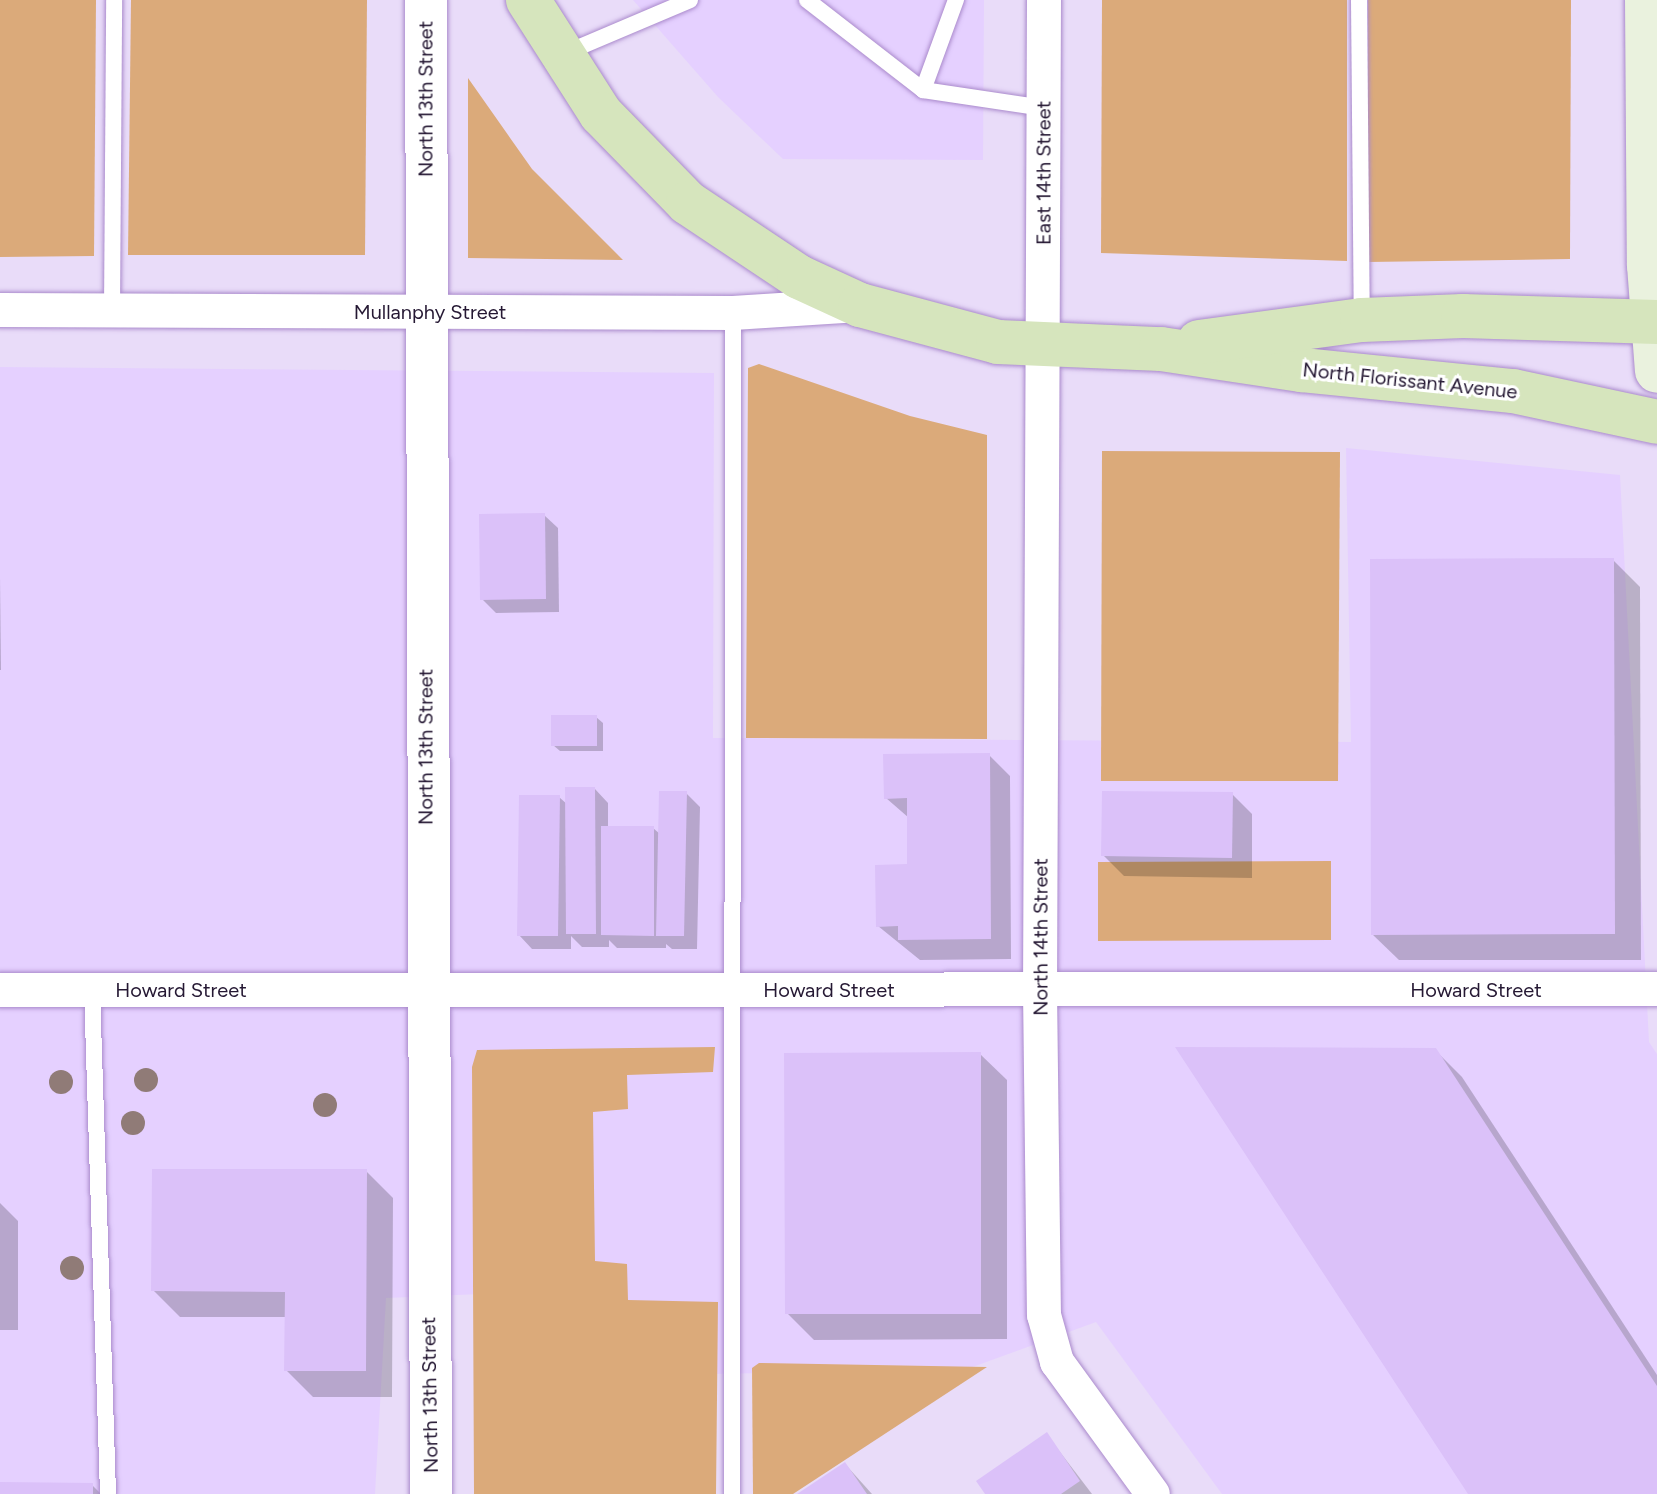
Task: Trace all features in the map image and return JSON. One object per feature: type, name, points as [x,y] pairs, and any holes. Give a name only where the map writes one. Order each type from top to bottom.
[{"type":"main road","points":[[528,0],[560,56],[601,114],[688,203],[799,277],[860,305]]},
{"type":"main road","points":[[1647,0],[1657,371]]},
{"type":"main road","name":"North Florissant Avenue","points":[[860,305],[941,330],[1045,347],[1161,349],[1302,370],[1513,391],[1657,422]]},
{"type":"main road","name":"North Florissant Avenue","points":[[1161,349],[1362,320],[1463,316],[1654,322]]},
{"type":"street","name":"North 13th Street","points":[[426,0],[425,990],[431,1494]]},
{"type":"street","name":"East 14th Street","points":[[1044,0],[1045,347]]},
{"type":"street","name":"Mullanphy Street","points":[[0,310],[733,313],[860,305]]},
{"type":"street","name":"North 14th Street","points":[[1045,347],[1040,990],[1044,1315],[1057,1362],[1153,1494]]},
{"type":"street","name":"Howard Street","points":[[0,990],[1657,989]]},
{"type":"lane","points":[[112,310],[114,0]]},
{"type":"lane","points":[[560,56],[690,0]]},
{"type":"lane","points":[[807,0],[923,90],[1044,108]]},
{"type":"lane","points":[[923,90],[956,0]]},
{"type":"lane","points":[[1359,0],[1362,320]]},
{"type":"lane","points":[[732,1494],[730,990],[733,313]]},
{"type":"lane","points":[[92,990],[108,1494]]},
{"type":"shaded area","points":[[0,0],[96,0],[94,256],[0,257]]},
{"type":"shaded area","points":[[131,0],[367,0],[365,255],[128,255]]},
{"type":"shaded area","points":[[633,0],[984,0],[983,160],[783,159],[718,97]]},
{"type":"shaded area","points":[[1102,0],[1347,0],[1347,261],[1101,253]]},
{"type":"shaded area","points":[[1368,0],[1571,0],[1570,259],[1368,262]]},
{"type":"shaded area","points":[[468,78],[532,169],[623,260],[468,258]]},
{"type":"shaded area","points":[[759,364],[910,416],[987,435],[987,739],[746,738],[748,368]]},
{"type":"shaded area","points":[[0,367],[714,373],[713,738],[1351,742],[1346,448],[1620,475],[1649,1042],[1657,1054],[1657,1494],[1222,1494],[1096,1322],[967,1369],[553,1377],[550,1291],[386,1298],[375,1494],[0,1494]]},
{"type":"shaded area","points":[[1102,451],[1340,452],[1338,781],[1101,781]]},
{"type":"shaded area","points":[[1331,861],[1331,940],[1098,941],[1098,862]]},
{"type":"shaded area","points":[[715,1047],[713,1072],[627,1075],[628,1109],[593,1112],[595,1261],[627,1264],[628,1300],[718,1302],[716,1494],[474,1494],[472,1067],[477,1050]]},
{"type":"shaded area","points":[[759,1363],[987,1367],[793,1494],[753,1494],[752,1368]]},
{"type":"building","points":[[545,513],[546,599],[480,600],[479,514]]},
{"type":"building","points":[[1614,558],[1615,934],[1371,935],[1370,559]]},
{"type":"building","points":[[551,715],[597,715],[597,746],[551,746]]},
{"type":"building","points":[[990,753],[991,939],[898,940],[898,926],[876,927],[875,865],[907,864],[907,798],[884,799],[883,754]]},
{"type":"building","points":[[565,787],[595,787],[596,934],[566,934]]},
{"type":"building","points":[[659,791],[687,791],[684,936],[656,936]]},
{"type":"building","points":[[1102,791],[1233,792],[1232,858],[1101,856]]},
{"type":"building","points":[[519,795],[560,795],[558,936],[517,936]]},
{"type":"building","points":[[601,826],[654,826],[654,936],[601,935]]},
{"type":"building","points":[[1175,1047],[1436,1048],[1657,1386],[1657,1494],[1468,1494]]},
{"type":"building","points":[[981,1052],[981,1314],[785,1314],[784,1053]]},
{"type":"building","points":[[152,1169],[367,1169],[366,1371],[284,1371],[285,1292],[151,1291]]},
{"type":"building","points":[[1047,1432],[1080,1481],[1061,1494],[985,1494],[976,1481]]},
{"type":"building","points":[[845,1462],[867,1494],[797,1494]]},
{"type":"building","points":[[0,1482],[93,1483],[93,1494],[0,1494]]}]
